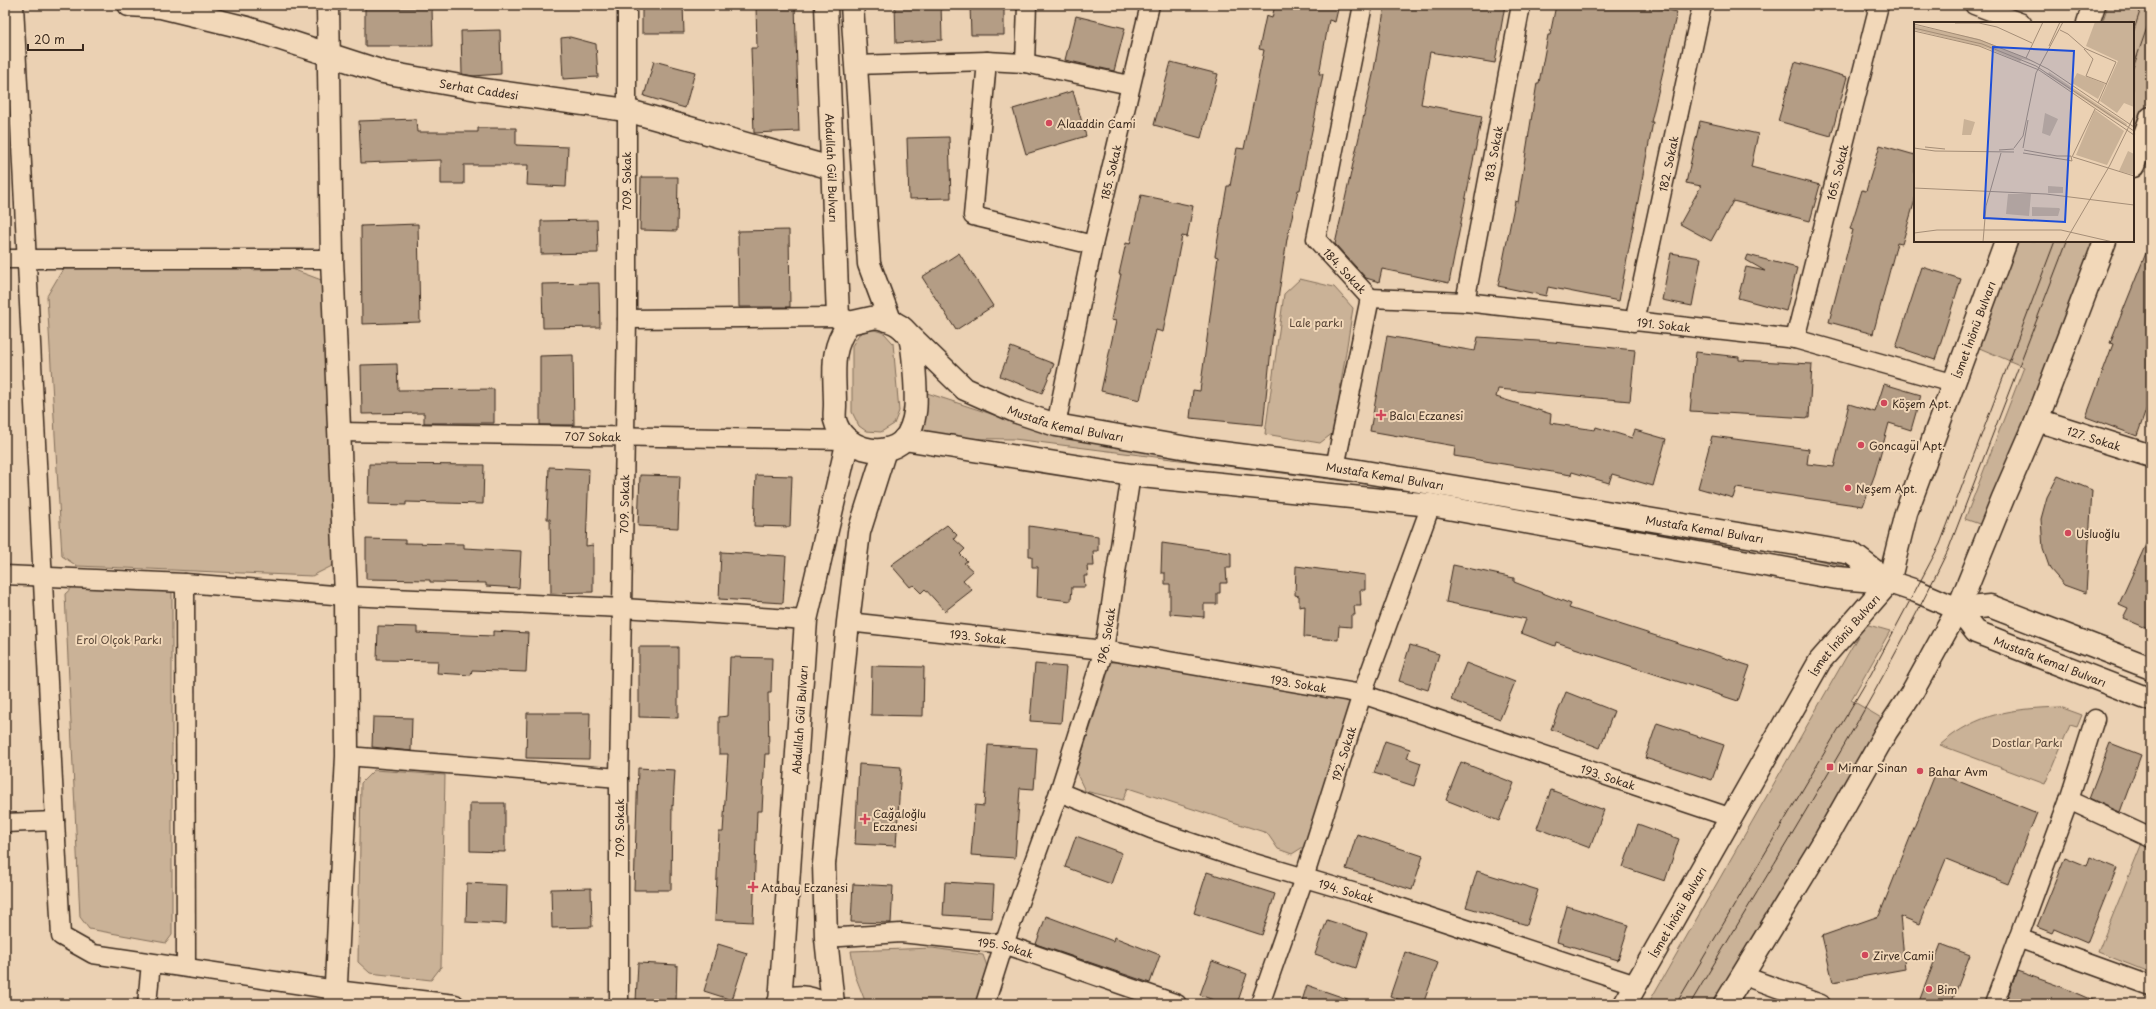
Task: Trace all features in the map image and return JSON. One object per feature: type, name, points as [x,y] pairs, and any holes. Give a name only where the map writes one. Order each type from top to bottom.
[{"type":"main road","name":"Serhat Caddesi","points":[[129,5],[161,6],[247,28],[383,72],[477,89],[626,110],[831,168]]},
{"type":"main road","points":[[328,5],[332,260],[346,596],[347,756],[336,997]]},
{"type":"main road","name":"Abdullah Gül Bulvarı","points":[[826,5],[831,168],[844,320]]},
{"type":"main road","points":[[852,5],[869,264],[896,324],[909,336],[912,347],[916,410],[913,422],[904,439],[885,450],[868,450],[857,446],[848,440],[840,431],[835,420],[834,357],[836,345],[844,320],[876,317],[896,324]]},
{"type":"main road","points":[[2088,22],[2094,5]]},
{"type":"main road","points":[[2134,163],[2151,118]]},
{"type":"main road","name":"İsmet İnönü Bulvarı","points":[[1625,1004],[1820,661],[1889,582],[1906,513],[1952,383],[2006,242]]},
{"type":"main road","points":[[1725,1004],[1826,838],[1886,732],[1910,696],[1958,609],[2003,498],[2037,420],[2105,242]]},
{"type":"main road","name":"Mustafa Kemal Bulvarı","points":[[896,324],[964,389],[1017,412],[1056,425],[1199,450],[1335,467],[1852,553],[1889,582]]},
{"type":"main road","name":"127. Sokak","points":[[2037,420],[2151,456]]},
{"type":"main road","name":"Mustafa Kemal Bulvarı","points":[[904,439],[1131,475],[1431,505],[1837,578],[1889,582],[1916,591],[1958,609],[1990,606],[2151,668]]},
{"type":"main road","name":"Abdullah Gül Bulvarı","points":[[779,1003],[806,620],[848,440]]},
{"type":"main road","points":[[834,1004],[826,938],[824,864],[848,622],[859,532],[885,450]]},
{"type":"main road","name":"Mustafa Kemal Bulvarı","points":[[1958,609],[1976,632],[2151,700]]},
{"type":"main road","points":[[779,1003],[791,998],[803,997],[815,999],[823,1004]]},
{"type":"street","points":[[14,5],[61,936],[93,954],[186,968],[336,997],[455,1004]]},
{"type":"street","name":"709. Sokak","points":[[619,1004],[619,778],[627,319],[627,5]]},
{"type":"street","points":[[1026,63],[1027,5]]},
{"type":"street","name":"185. Sokak","points":[[1056,425],[1093,245],[1150,5]]},
{"type":"street","name":"184. Sokak","points":[[1335,467],[1370,298],[1316,239],[1363,5]]},
{"type":"street","name":"183. Sokak","points":[[1465,302],[1521,5]]},
{"type":"street","name":"182. Sokak","points":[[1634,322],[1702,5]]},
{"type":"street","name":"165. Sokak","points":[[1795,339],[1879,5]]},
{"type":"street","points":[[1974,5],[2019,22]]},
{"type":"street","points":[[987,60],[973,216],[1093,245]]},
{"type":"street","points":[[855,65],[987,60],[1026,63],[1130,85]]},
{"type":"street","points":[[5,258],[332,260]]},
{"type":"street","name":"191. Sokak","points":[[1370,298],[1465,302],[1795,339],[1952,383]]},
{"type":"street","points":[[627,319],[844,320]]},
{"type":"street","name":"707 Sokak","points":[[338,432],[626,438],[848,440]]},
{"type":"street","name":"196. Sokak","points":[[985,1004],[1004,944],[1059,792],[1104,650],[1131,475]]},
{"type":"street","name":"192. Sokak","points":[[1260,1004],[1304,878],[1362,694],[1431,505]]},
{"type":"street","points":[[5,575],[185,583],[346,596],[623,608],[806,620]]},
{"type":"street","points":[[185,583],[186,968]]},
{"type":"street","name":"193. Sokak","points":[[848,622],[1104,650],[1362,694],[1732,818]]},
{"type":"street","points":[[1994,1004],[2069,800],[2095,719]]},
{"type":"street","points":[[347,756],[619,778]]},
{"type":"street","name":"194. Sokak","points":[[1059,792],[1151,829],[1304,878],[1366,896],[1636,985]]},
{"type":"street","points":[[2069,800],[2151,838]]},
{"type":"street","points":[[5,823],[55,821]]},
{"type":"street","name":"195. Sokak","points":[[826,938],[901,934],[1004,944],[1177,1004]]},
{"type":"street","points":[[2018,938],[2151,986]]},
{"type":"street","points":[[147,1004],[151,963]]},
{"type":"street","points":[[1742,975],[1821,1004]]},
{"type":"green space","points":[[2108,5],[2151,5],[2151,119],[2134,166],[2134,22],[2102,22]]},
{"type":"green space","points":[[2019,242],[2106,242],[1988,527],[1965,519],[2024,367],[1977,347]]},
{"type":"green space","points":[[249,266],[252,270],[292,269],[324,281],[338,563],[312,576],[77,566],[62,556],[47,296],[63,269]]},
{"type":"green space","name":"Lale parkı","points":[[1300,279],[1334,287],[1353,308],[1333,433],[1320,443],[1265,434],[1284,294]]},
{"type":"green space","points":[[871,329],[884,333],[893,343],[899,411],[894,424],[881,432],[866,431],[859,426],[852,412],[852,346],[859,334]]},
{"type":"green space","points":[[924,392],[1031,427],[1848,559],[1844,566],[1747,544],[1400,488],[1014,439],[918,438]]},
{"type":"green space","name":"Erol Olçok Parkı","points":[[75,585],[162,586],[172,593],[172,935],[166,943],[89,929],[80,917],[65,594]]},
{"type":"green space","points":[[1865,624],[1890,631],[1851,700],[1883,719],[1715,1004],[1648,1004]]},
{"type":"green space","points":[[1110,662],[1181,662],[1359,697],[1311,842],[1292,854],[1278,849],[1267,833],[1128,788],[1123,800],[1085,791],[1076,772]]},
{"type":"green space","name":"Dostlar Parkı","points":[[2060,707],[2082,715],[2077,727],[2070,725],[2045,784],[1940,745],[1968,725],[1997,714],[2027,709]]},
{"type":"green space","points":[[374,770],[445,775],[441,967],[431,980],[370,973],[358,962],[361,783]]},
{"type":"green space","points":[[2142,843],[2151,846],[2151,973],[2098,952]]},
{"type":"green space","points":[[932,948],[983,955],[987,966],[975,1004],[868,1004],[865,1001],[855,975],[851,951]]},
{"type":"building","points":[[642,5],[683,5],[684,33],[642,33]]},
{"type":"building","points":[[756,5],[795,5],[799,131],[754,133],[751,48],[757,48]]},
{"type":"building","points":[[895,5],[941,5],[942,40],[896,43]]},
{"type":"building","points":[[970,5],[1004,5],[1004,35],[971,35]]},
{"type":"building","points":[[1275,5],[1339,5],[1335,22],[1329,20],[1319,74],[1323,74],[1315,116],[1300,190],[1298,190],[1287,239],[1272,340],[1263,425],[1190,418],[1193,390],[1200,391],[1218,257],[1215,256],[1227,186],[1230,186],[1237,148],[1244,149],[1264,50],[1259,49],[1266,16],[1272,18]]},
{"type":"building","points":[[1385,5],[1505,5],[1495,63],[1430,52],[1421,104],[1482,116],[1449,283],[1382,269],[1379,282],[1366,278],[1335,244],[1374,70]]},
{"type":"building","points":[[1556,5],[1646,5],[1677,12],[1651,122],[1653,122],[1619,301],[1548,287],[1546,296],[1498,286],[1515,201],[1518,202],[1537,83],[1539,83],[1548,35],[1550,35]]},
{"type":"building","points":[[365,8],[432,8],[433,46],[365,46]]},
{"type":"building","points":[[1076,16],[1125,28],[1114,71],[1065,60]]},
{"type":"building","points":[[500,30],[501,74],[473,76],[462,74],[461,31]]},
{"type":"building","points":[[570,37],[596,44],[598,77],[563,79],[561,38]]},
{"type":"building","points":[[654,61],[695,72],[685,108],[644,96]]},
{"type":"building","points":[[1171,62],[1218,74],[1201,138],[1154,125]]},
{"type":"building","points":[[1795,62],[1847,77],[1831,136],[1778,121]]},
{"type":"building","name":"Alaaddin Cami","points":[[1073,91],[1086,136],[1026,154],[1013,109]]},
{"type":"building","points":[[416,119],[417,132],[478,132],[478,128],[516,128],[516,145],[568,147],[566,187],[527,185],[528,165],[464,165],[464,184],[441,184],[441,160],[361,163],[359,121]]},
{"type":"building","points":[[1700,121],[1758,134],[1751,167],[1820,185],[1810,221],[1733,201],[1711,241],[1680,224],[1701,186],[1686,183]]},
{"type":"building","points":[[949,137],[951,198],[909,199],[907,138]]},
{"type":"building","points":[[1880,145],[1914,155],[1914,203],[1902,244],[1897,243],[1873,334],[1829,322],[1853,230],[1850,229],[1862,190],[1866,191]]},
{"type":"building","points":[[641,177],[678,177],[677,231],[640,230]]},
{"type":"building","points":[[1141,195],[1193,206],[1187,237],[1182,236],[1163,332],[1156,330],[1140,400],[1101,391],[1116,321],[1111,320],[1121,274],[1119,274],[1126,243],[1130,244]]},
{"type":"building","points":[[597,220],[598,253],[541,254],[541,221]]},
{"type":"building","points":[[418,224],[420,322],[362,324],[361,226]]},
{"type":"building","points":[[789,230],[790,307],[739,307],[738,231]]},
{"type":"building","points":[[2150,243],[2151,396],[2137,436],[2086,417],[2113,344],[2110,343]]},
{"type":"building","points":[[959,253],[993,306],[956,330],[922,277]]},
{"type":"building","points":[[1671,253],[1701,258],[1692,306],[1662,300]]},
{"type":"building","points":[[1748,255],[1797,268],[1786,311],[1738,298],[1746,267],[1765,271],[1746,260]]},
{"type":"building","points":[[1922,267],[1961,279],[1935,360],[1896,347]]},
{"type":"building","points":[[599,283],[600,327],[543,328],[542,284]]},
{"type":"building","points":[[1387,336],[1475,351],[1478,337],[1553,342],[1635,350],[1630,401],[1498,389],[1496,397],[1551,414],[1550,423],[1595,430],[1596,427],[1632,438],[1635,430],[1666,439],[1653,486],[1612,474],[1609,483],[1572,472],[1571,475],[1454,456],[1455,446],[1370,431]]},
{"type":"building","points":[[1011,347],[1054,364],[1042,393],[1000,376]]},
{"type":"building","points":[[1696,352],[1739,357],[1739,360],[1812,364],[1809,418],[1690,411]]},
{"type":"building","points":[[573,355],[574,425],[540,425],[540,356]]},
{"type":"building","points":[[397,364],[398,390],[494,389],[494,423],[424,423],[424,413],[362,414],[361,365]]},
{"type":"building","points":[[1884,384],[1921,395],[1911,430],[1889,423],[1875,474],[1863,506],[1736,488],[1733,498],[1698,488],[1712,436],[1809,449],[1807,464],[1834,467],[1849,404],[1875,412]]},
{"type":"building","points":[[369,464],[484,465],[483,504],[406,502],[406,505],[368,504]]},
{"type":"building","points":[[549,467],[589,469],[586,546],[593,545],[593,592],[551,593],[550,519],[547,519]]},
{"type":"building","points":[[640,475],[680,476],[678,528],[638,526]]},
{"type":"building","points":[[756,475],[792,476],[790,527],[754,526]]},
{"type":"building","points":[[2058,476],[2092,490],[2086,593],[2064,585],[2050,569],[2043,549],[2041,519],[2047,497]]},
{"type":"building","points":[[947,525],[957,535],[954,539],[965,549],[960,554],[967,561],[964,563],[973,571],[963,580],[972,590],[945,611],[925,589],[921,593],[913,585],[910,587],[891,565]]},
{"type":"building","points":[[1029,526],[1098,536],[1098,551],[1093,551],[1094,566],[1087,566],[1088,576],[1084,576],[1085,587],[1072,587],[1071,601],[1037,597],[1038,567],[1032,567],[1032,556],[1029,556]]},
{"type":"building","points":[[2151,533],[2151,630],[2123,618],[2128,608],[2119,604]]},
{"type":"building","points":[[366,539],[405,540],[405,543],[464,544],[464,548],[521,551],[519,588],[486,586],[486,583],[366,579]]},
{"type":"building","points":[[1162,543],[1231,553],[1231,568],[1226,568],[1227,583],[1220,583],[1220,593],[1217,593],[1217,604],[1204,604],[1204,617],[1170,614],[1170,584],[1165,584],[1165,573],[1161,573]]},
{"type":"building","points":[[721,552],[786,556],[783,603],[719,599]]},
{"type":"building","points":[[1453,565],[1514,578],[1514,582],[1571,604],[1569,608],[1750,666],[1738,701],[1556,642],[1555,646],[1521,633],[1526,619],[1446,602]]},
{"type":"building","points":[[1296,566],[1365,575],[1365,590],[1360,590],[1361,606],[1354,606],[1355,615],[1351,615],[1351,627],[1339,626],[1338,640],[1304,637],[1305,606],[1299,607],[1299,596],[1295,595]]},
{"type":"building","points":[[378,626],[417,627],[417,633],[493,636],[493,631],[528,633],[526,672],[472,670],[471,675],[437,673],[438,661],[377,660]]},
{"type":"building","points":[[1410,645],[1439,654],[1428,690],[1399,681]]},
{"type":"building","points":[[639,647],[678,647],[678,718],[639,717]]},
{"type":"building","points":[[730,657],[772,658],[771,693],[768,693],[769,754],[765,754],[762,811],[757,811],[753,922],[715,920],[719,832],[723,832],[728,754],[719,754],[719,717],[728,716]]},
{"type":"building","points":[[1466,663],[1515,682],[1500,719],[1451,700]]},
{"type":"building","points":[[1035,664],[1066,667],[1061,723],[1030,721]]},
{"type":"building","points":[[872,666],[924,667],[923,716],[871,715]]},
{"type":"building","points":[[1566,692],[1614,711],[1600,748],[1551,729]]},
{"type":"building","points":[[527,713],[590,713],[589,759],[526,758]]},
{"type":"building","points":[[373,717],[412,718],[411,751],[372,747]]},
{"type":"building","points":[[1657,723],[1724,745],[1712,780],[1645,758]]},
{"type":"building","points":[[1385,741],[1410,749],[1407,758],[1421,763],[1414,786],[1374,773]]},
{"type":"building","points":[[2110,743],[2141,755],[2120,812],[2089,798]]},
{"type":"building","points":[[988,745],[1037,748],[1034,789],[1020,788],[1015,858],[971,855],[975,805],[984,806]]},
{"type":"building","points":[[1461,762],[1514,783],[1499,821],[1446,800]]},
{"type":"building","points":[[859,764],[901,767],[896,846],[855,844]]},
{"type":"building","points":[[638,768],[675,770],[673,806],[672,805],[671,890],[634,890]]},
{"type":"building","points":[[1936,772],[2037,813],[2008,884],[1946,859],[1919,924],[1900,916],[1905,969],[1833,982],[1822,936],[1879,916]]},
{"type":"building","points":[[1551,790],[1604,810],[1590,848],[1537,828]]},
{"type":"building","points":[[470,803],[505,803],[505,852],[470,851]]},
{"type":"building","points":[[1638,824],[1679,839],[1665,881],[1623,867]]},
{"type":"building","points":[[1357,834],[1423,856],[1412,890],[1346,869]]},
{"type":"building","points":[[1076,836],[1122,853],[1111,884],[1065,867]]},
{"type":"building","points":[[2065,857],[2087,866],[2090,857],[2117,868],[2087,943],[2054,929],[2052,933],[2037,927]]},
{"type":"building","points":[[1477,871],[1538,890],[1527,925],[1466,907]]},
{"type":"building","points":[[1207,872],[1275,894],[1262,935],[1194,913]]},
{"type":"building","points":[[945,882],[994,885],[992,918],[943,915]]},
{"type":"building","points":[[467,883],[507,885],[506,924],[466,922]]},
{"type":"building","points":[[853,884],[893,886],[891,923],[851,922]]},
{"type":"building","points":[[591,888],[592,927],[552,928],[551,889]]},
{"type":"building","points":[[1567,906],[1629,925],[1618,960],[1557,942]]},
{"type":"building","points":[[1046,916],[1113,941],[1114,937],[1160,955],[1150,983],[1036,944]]},
{"type":"building","points":[[1327,920],[1367,933],[1356,968],[1315,954]]},
{"type":"building","points":[[718,944],[747,953],[732,1000],[704,991]]},
{"type":"building","points":[[1941,944],[1970,955],[1951,1004],[1918,1004]]},
{"type":"building","points":[[1405,952],[1438,963],[1423,1004],[1411,1004],[1390,996]]},
{"type":"building","points":[[1212,961],[1247,974],[1237,1004],[1224,1004],[1200,995]]},
{"type":"building","points":[[638,963],[677,965],[676,1003],[636,1001]]},
{"type":"building","points":[[2017,971],[2062,987],[2101,1004],[2005,1004]]},
{"type":"building","points":[[1307,985],[1356,1002],[1356,1004],[1301,1004]]},
{"type":"tram line","points":[[2134,30],[2142,5]]},
{"type":"tram line","points":[[2134,65],[2151,16]]},
{"type":"tram line","points":[[1676,1004],[1871,674],[1940,544],[2055,242]]},
{"type":"tram line","points":[[1690,1004],[1825,779],[1858,722],[1920,607],[1949,548],[2067,242]]},
{"type":"place","name":"Alaaddin Cami","points":[[1049,123]]},
{"type":"place","name":"Köşem Apt.","points":[[1884,403]]},
{"type":"place","name":"Balcı Eczanesi","points":[[1381,415]]},
{"type":"place","name":"Goncagül Apt.","points":[[1861,445]]},
{"type":"place","name":"Neşem Apt.","points":[[1848,488]]},
{"type":"place","name":"Usluoğlu","points":[[2068,533]]},
{"type":"place","name":"Mimar Sinan","points":[[1830,767]]},
{"type":"place","name":"Bahar Avm","points":[[1920,771]]},
{"type":"place","name":"Cağaloğlu Eczanesi","points":[[865,819]]},
{"type":"place","name":"Atabay Eczanesi","points":[[753,887]]},
{"type":"place","name":"Zirve Camii","points":[[1865,955]]},
{"type":"place","name":"Bim","points":[[1929,989]]}]
